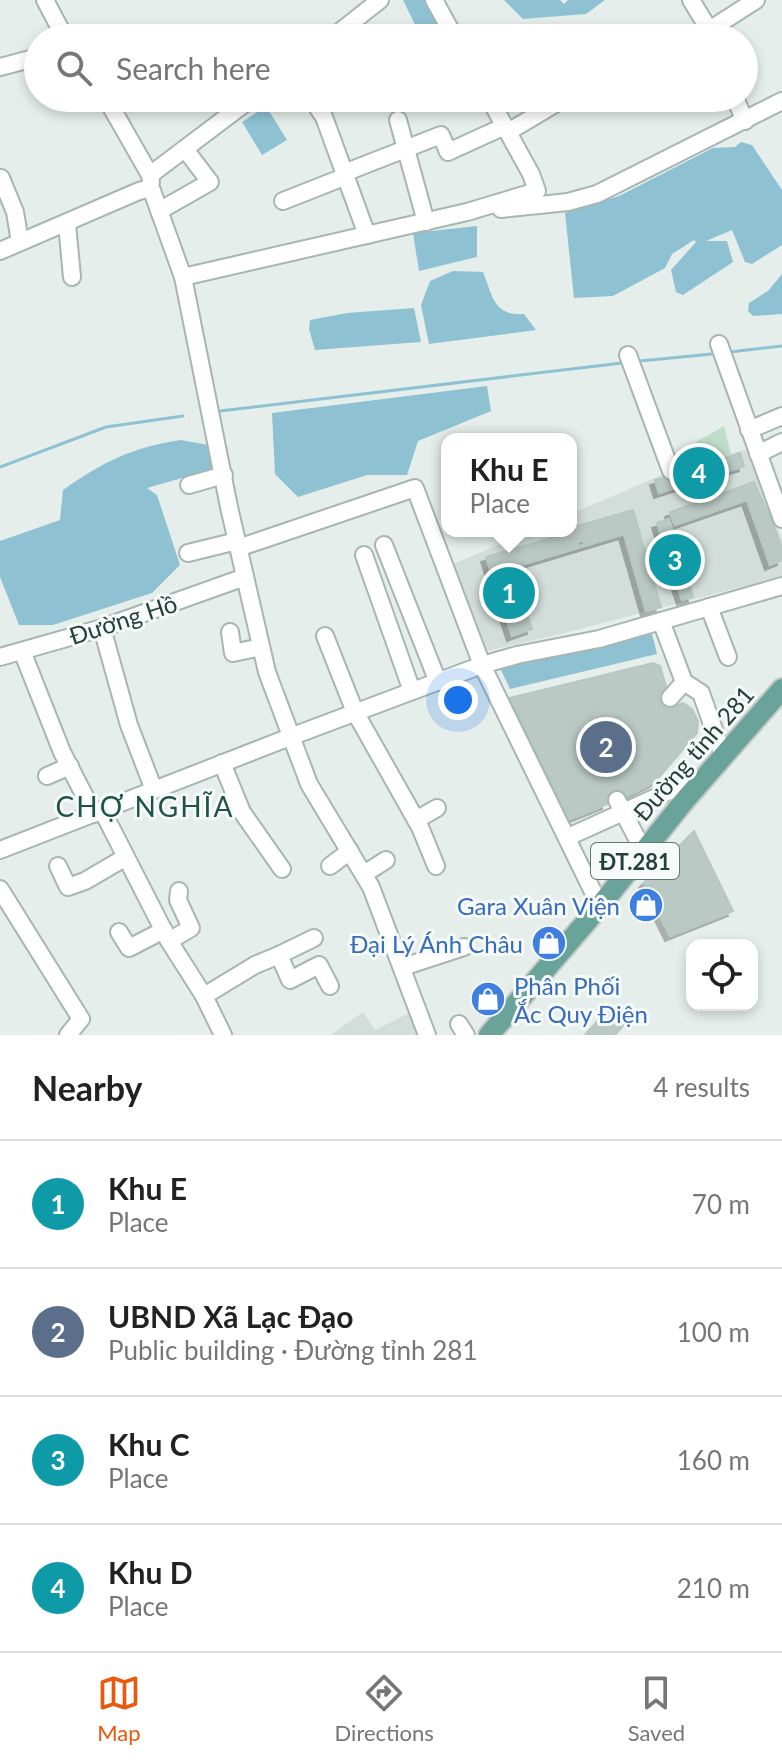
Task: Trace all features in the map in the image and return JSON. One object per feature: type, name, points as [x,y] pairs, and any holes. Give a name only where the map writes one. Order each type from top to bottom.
[{"type":"main road","name":"Đường tỉnh 281","points":[[489,1035],[782,689]]},
{"type":"street","points":[[45,0],[58,24]]},
{"type":"street","points":[[350,24],[380,0]]},
{"type":"street","points":[[434,0],[447,24]]},
{"type":"street","points":[[691,0],[701,24]]},
{"type":"street","points":[[722,24],[756,0]]},
{"type":"street","points":[[0,67],[24,61]]},
{"type":"street","points":[[183,277],[467,212],[539,198],[568,202],[597,194],[782,101]]},
{"type":"street","points":[[114,112],[151,181],[183,277],[237,545],[267,672],[309,784],[371,887],[427,1035]]},
{"type":"street","points":[[0,251],[139,191],[185,149],[234,112]]},
{"type":"street","points":[[321,112],[367,235]]},
{"type":"street","points":[[497,112],[531,174],[539,198]]},
{"type":"street","points":[[283,201],[441,135],[448,152],[507,129],[539,112]]},
{"type":"street","points":[[741,112],[745,121]]},
{"type":"street","points":[[398,120],[426,222]]},
{"type":"street","points":[[159,211],[210,182],[185,149]]},
{"type":"street","points":[[1,178],[15,212],[20,242]]},
{"type":"street","points":[[67,224],[72,277]]},
{"type":"street","points":[[719,344],[782,519]]},
{"type":"street","points":[[628,355],[671,471]]},
{"type":"street","points":[[749,430],[782,416]]},
{"type":"street","points":[[758,454],[782,442]]},
{"type":"street","points":[[189,485],[224,475]]},
{"type":"street","points":[[188,553],[237,545],[415,488],[482,665],[600,906]]},
{"type":"street","points":[[384,545],[438,682]]},
{"type":"street","points":[[364,555],[412,691]]},
{"type":"street","name":"Đường Hồ","points":[[0,657],[102,628],[245,577]]},
{"type":"street","points":[[0,850],[482,665],[566,639],[599,639],[709,607],[743,592],[782,586]]},
{"type":"street","points":[[709,607],[728,657]]},
{"type":"street","points":[[568,837],[620,806],[717,765],[701,693],[684,682],[661,621]]},
{"type":"street","points":[[102,628],[129,725],[154,790]]},
{"type":"street","points":[[230,632],[233,653],[261,647]]},
{"type":"street","points":[[325,636],[355,712],[416,820],[436,866]]},
{"type":"street","points":[[22,651],[70,766],[126,857],[223,1035]]},
{"type":"street","points":[[670,698],[684,682]]},
{"type":"street","points":[[222,763],[237,802],[282,869]]},
{"type":"street","points":[[47,776],[70,766]]},
{"type":"street","points":[[620,806],[643,850]]},
{"type":"street","points":[[416,820],[437,808]]},
{"type":"street","points":[[330,866],[350,851]]},
{"type":"street","points":[[58,866],[68,887],[85,881],[126,857]]},
{"type":"street","points":[[364,874],[386,860]]},
{"type":"street","points":[[0,889],[90,1035]]},
{"type":"street","points":[[119,932],[129,948],[191,928],[178,900],[179,891]]},
{"type":"street","points":[[204,996],[255,965],[314,938]]},
{"type":"street","points":[[403,967],[464,947]]},
{"type":"street","points":[[279,955],[290,980],[319,965],[330,986]]},
{"type":"street","points":[[68,1035],[81,1019]]},
{"type":"shaded area","points":[[747,449],[782,539],[782,576],[482,652],[453,564],[517,537],[577,537],[577,511],[671,471]]},
{"type":"shaded area","points":[[363,1012],[375,1030],[409,1013],[420,1035],[331,1035]]},
{"type":"green space","points":[[724,426],[731,454],[685,467],[679,452]]},
{"type":"water","points":[[403,0],[426,0],[437,24],[415,24]]},
{"type":"water","points":[[504,0],[560,0],[564,4],[568,0],[605,0],[586,14],[523,19]]},
{"type":"water","points":[[257,112],[270,112],[287,140],[262,155],[242,122]]},
{"type":"water","points":[[741,142],[752,145],[782,190],[782,245],[752,264],[745,262],[732,230],[706,241],[727,241],[733,262],[683,295],[676,292],[671,270],[696,242],[694,240],[672,254],[665,268],[613,296],[574,298],[565,213],[619,196],[713,148],[735,147]]},
{"type":"water","points":[[477,226],[477,257],[419,271],[413,233]]},
{"type":"water","points":[[453,271],[483,272],[500,308],[514,314],[524,314],[536,330],[429,344],[421,305],[430,281]]},
{"type":"water","points":[[782,274],[782,314],[753,316],[748,311],[749,303],[768,291]]},
{"type":"water","points":[[414,308],[421,342],[315,350],[309,329],[310,320],[347,313]]},
{"type":"water","points":[[487,386],[491,411],[418,441],[407,475],[367,475],[298,497],[275,474],[272,413]]},
{"type":"water","points":[[181,440],[208,445],[214,469],[147,488],[157,495],[180,565],[152,593],[53,625],[19,625],[0,577],[0,541],[60,520],[63,490],[92,471],[132,452]]},
{"type":"water","points":[[652,634],[657,654],[510,689],[500,668]]},
{"type":"building","points":[[740,453],[744,466],[659,493],[655,480],[663,478],[674,481],[682,472]]},
{"type":"building","points":[[754,482],[774,526],[782,549],[782,560],[770,565],[747,500],[675,525],[670,512]]},
{"type":"building","points":[[633,510],[661,607],[646,611],[624,534],[511,568],[532,629],[512,636],[486,557],[555,537],[577,537],[578,526]]},
{"type":"building","points":[[669,519],[693,597],[682,600],[657,523]]},
{"type":"building","points":[[653,663],[660,666],[666,686],[659,695],[660,702],[667,709],[683,703],[692,709],[698,721],[697,733],[655,782],[627,796],[622,790],[613,790],[607,795],[607,804],[570,819],[510,698]]},
{"type":"building","points":[[694,831],[733,911],[670,936],[644,883]]},
{"type":"building","points":[[610,1008],[626,1022],[615,1035],[585,1035]]},
{"type":"waterway","points":[[730,352],[782,346]]},
{"type":"waterway","points":[[640,361],[712,354]]},
{"type":"waterway","points":[[220,411],[622,363]]},
{"type":"waterway","points":[[0,467],[106,427],[183,416]]},
{"type":"place","name":"Khu D","points":[[699,473]]},
{"type":"place","name":"Khu C","points":[[675,560]]},
{"type":"place","name":"Khu E","points":[[509,593]]},
{"type":"place","name":"UBND Xã Lạc Đạo","points":[[606,747]]},
{"type":"place","name":"Gara Xuân Viện","points":[[646,905]]},
{"type":"place","name":"Đại Lý Ánh Châu","points":[[549,943]]},
{"type":"place","name":"Phân Phối Ắc Quy Điện","points":[[488,999]]},
{"type":"district","name":"CHỢ NGHĨA","points":[[145,806]]}]
